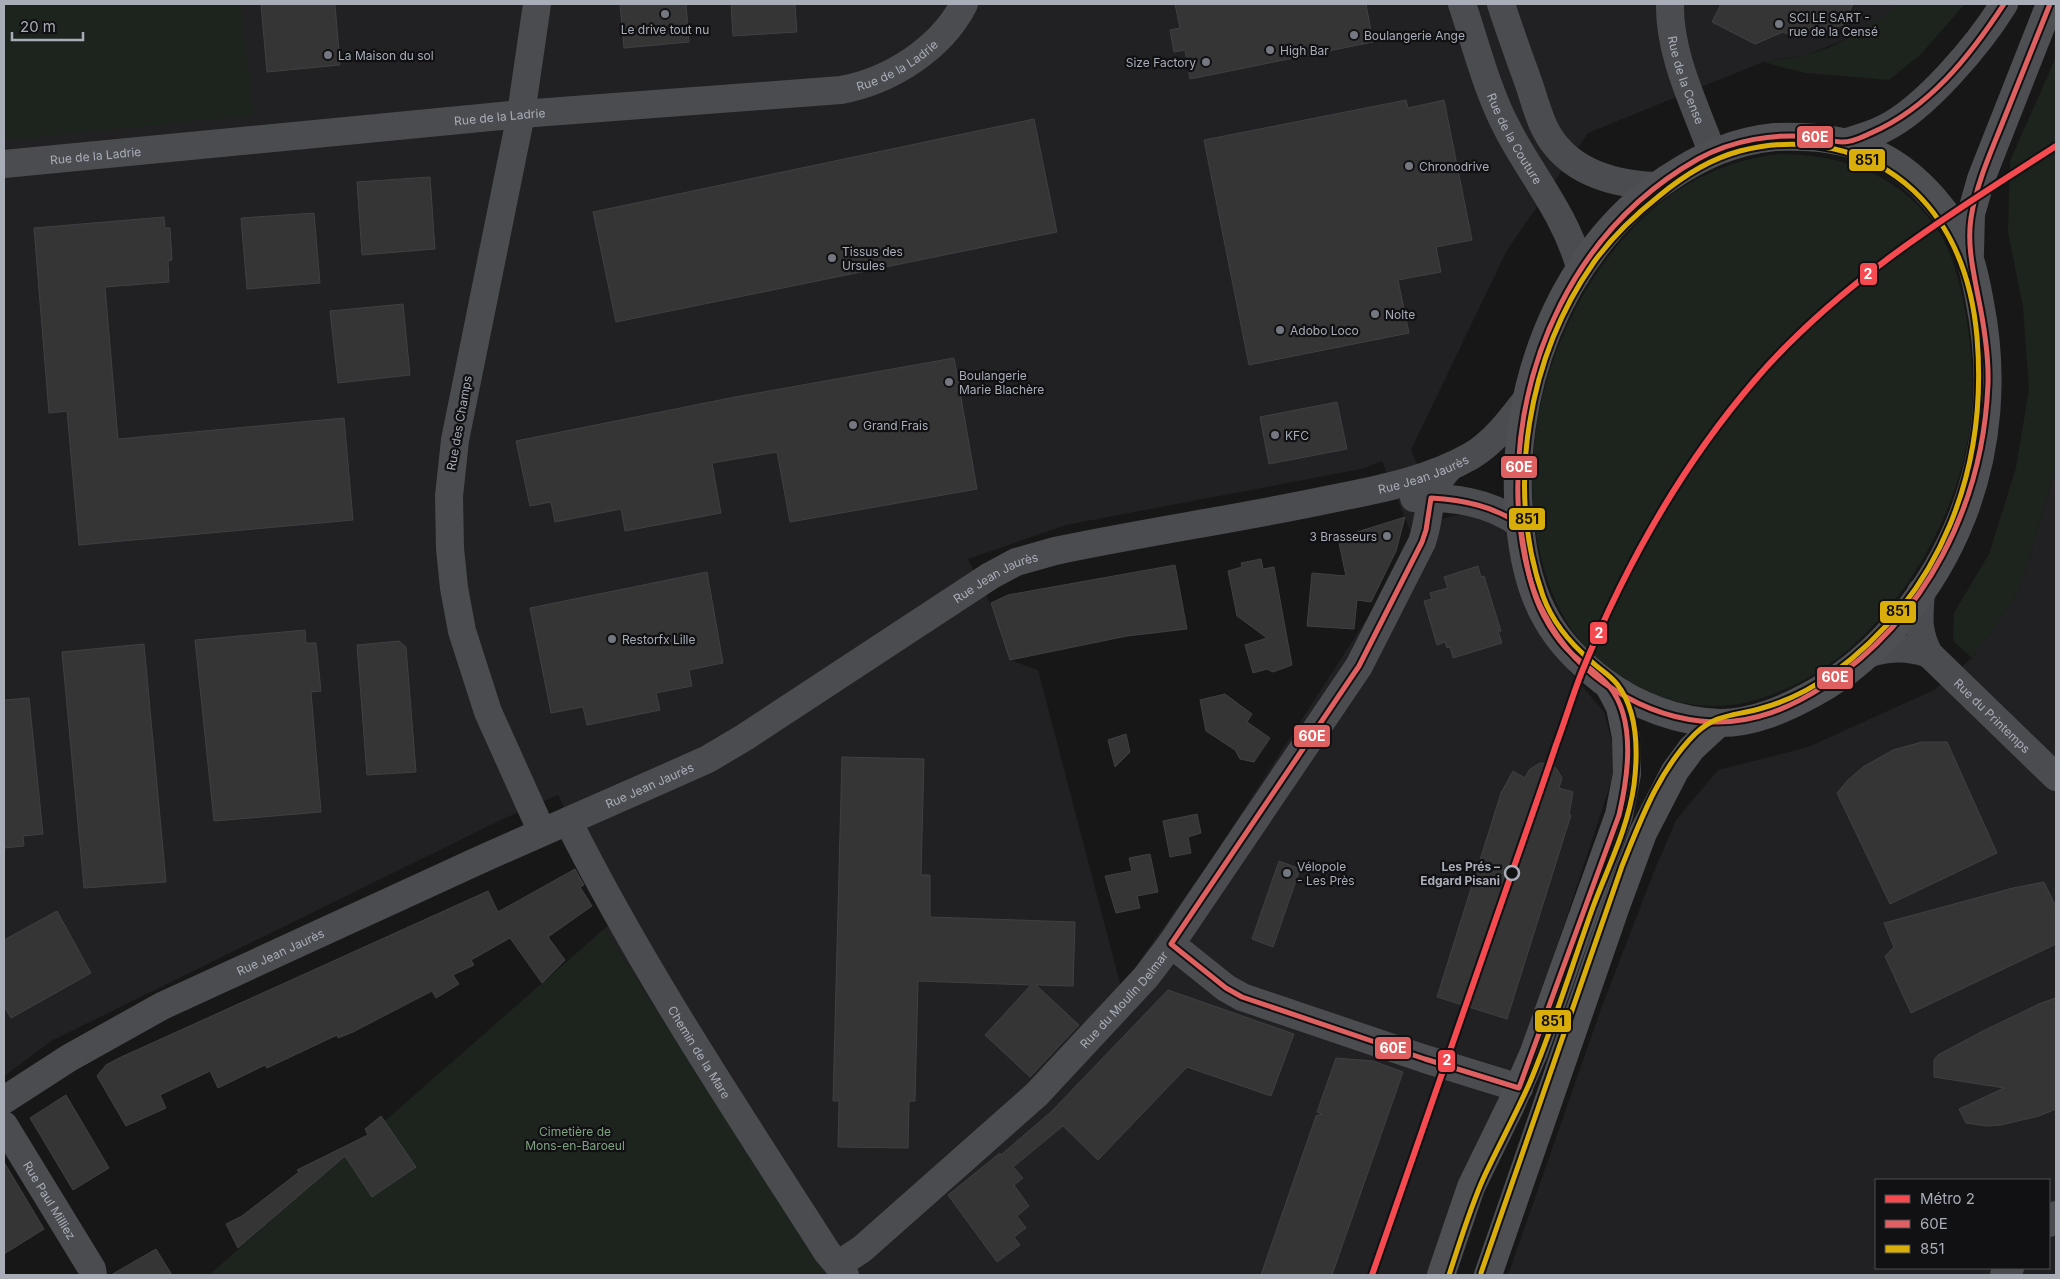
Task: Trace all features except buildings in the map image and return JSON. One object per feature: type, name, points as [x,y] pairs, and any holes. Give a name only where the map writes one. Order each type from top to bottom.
[{"type":"main road","points":[[1847,142],[1883,129],[1914,107],[1966,56],[2004,4]]},
{"type":"main road","points":[[1970,257],[1956,228],[1946,214],[1910,176],[1878,154],[1847,142],[1812,137],[1775,137],[1744,141],[1712,152],[1656,186],[1619,219],[1580,268],[1549,328],[1526,400],[1518,455],[1520,524],[1529,577],[1544,616],[1569,651],[1609,686],[1627,697],[1668,714],[1698,721],[1719,723],[1750,720],[1783,709],[1832,684],[1870,653],[1921,592],[1946,553],[1964,514],[1977,473],[1984,436],[1988,383],[1987,347],[1970,257],[1971,214],[1981,179],[2050,4]]},
{"type":"main road","points":[[1441,1275],[1471,1187],[1519,1088],[1614,832],[1624,795],[1627,774],[1626,736],[1620,707],[1609,686]]},
{"type":"main road","points":[[1488,1275],[1643,833],[1675,771],[1692,748],[1719,723]]},
{"type":"street","name":"Rue des Champs","points":[[537,4],[520,114],[455,440],[449,496],[450,548],[454,588],[462,631],[480,693],[542,832]]},
{"type":"street","name":"Rue de la Ladrie","points":[[4,164],[520,114],[821,93],[858,87],[892,73],[935,43],[950,27],[964,4]]},
{"type":"street","name":"Rue de la Couture","points":[[1462,4],[1506,128],[1568,232],[1575,248],[1580,268]]},
{"type":"street","points":[[1501,4],[1539,116],[1550,139],[1580,168],[1604,178],[1635,185],[1656,186]]},
{"type":"street","name":"Rue de la Cense","points":[[1670,4],[1676,51],[1712,152]]},
{"type":"street","name":"Rue Jean Jaurès","points":[[4,1100],[69,1058],[162,1006],[725,750],[969,590],[1016,562],[1061,549],[1298,506],[1413,480],[1451,466],[1490,442],[1500,433],[1526,400]]},
{"type":"street","name":"Rue du Moulin Delmar","points":[[842,1270],[862,1249],[1037,1094],[1146,977],[1171,944],[1366,653],[1422,542],[1426,530],[1431,498],[1439,478],[1451,466]]},
{"type":"street","name":"Rue Jean Jaurès","points":[[1298,506],[1431,498],[1478,503],[1502,513],[1520,524]]},
{"type":"street","name":"Rue du Printemps","points":[[1921,592],[1919,629],[1929,654],[2056,777]]},
{"type":"street","points":[[1870,653],[1900,648],[1914,649],[1929,654]]},
{"type":"street","name":"Chemin de la Mare","points":[[568,821],[618,917],[693,1041],[826,1252],[842,1270]]},
{"type":"street","points":[[1171,944],[1226,988],[1242,997],[1425,1059],[1519,1088]]},
{"type":"street","name":"Rue Paul Milliez","points":[[4,1125],[94,1275]]},
{"type":"shaded area","points":[[4,4],[1900,4],[1873,25],[1846,39],[1807,55],[1763,62],[1588,133],[1507,250],[1411,450],[1442,519],[1469,512],[1492,516],[1507,533],[1527,603],[1555,654],[1604,712],[1615,753],[1612,779],[1522,1053],[1429,1275],[829,1275],[604,929],[618,917],[558,795],[503,819],[53,1040],[4,1076]],"holes":[[[1382,461],[1412,535],[1388,586],[1211,860],[1121,987],[1038,670],[1010,660],[994,611],[968,559],[1066,525],[1361,469]]]},
{"type":"shaded area","points":[[2056,468],[2056,1275],[1508,1275],[1601,1009],[1676,820],[1718,770],[1808,747],[1934,690],[1972,658],[2018,593]]},
{"type":"green space","points":[[4,4],[240,4],[254,116],[4,140]]},
{"type":"green space","points":[[1900,4],[1965,4],[1921,54],[1889,80],[1805,73],[1763,62],[1805,55],[1830,47],[1867,27]]},
{"type":"green space","points":[[2056,57],[2056,468],[2018,593],[1972,658],[1953,641],[1954,613],[1989,554],[2016,468],[2029,389],[2023,307],[2008,232],[2010,161]]},
{"type":"green space","points":[[1779,154],[1826,158],[1870,172],[1891,183],[1909,197],[1926,214],[1940,234],[1957,274],[1969,338],[1972,402],[1967,443],[1956,486],[1939,528],[1917,568],[1890,606],[1860,639],[1826,667],[1772,695],[1753,701],[1725,706],[1686,703],[1643,690],[1630,683],[1591,653],[1568,625],[1552,593],[1537,538],[1533,497],[1533,455],[1539,413],[1550,372],[1564,332],[1584,294],[1607,259],[1634,227],[1665,199],[1700,177],[1739,162]]},
{"type":"green space","name":"Cimetière de Mons-en-Baroeul","points":[[604,929],[829,1275],[209,1275]]},
{"type":"metro line","name":"2","points":[[1372,1275],[1578,683],[1598,635],[1635,557],[1678,483],[1728,413],[1755,380],[1822,312],[1897,252],[2056,146]]},
{"type":"transit line","name":"60E","points":[[2004,4],[1977,43],[1946,79],[1930,95],[1892,122],[1861,138],[1847,142],[1813,137],[1784,136],[1754,139],[1739,143],[1711,152],[1655,188],[1618,222],[1586,261],[1561,304],[1541,350],[1527,399],[1520,450],[1518,501],[1520,530],[1525,560],[1533,588],[1545,615],[1575,657],[1615,691],[1663,713],[1688,719],[1728,722],[1772,713],[1824,686],[1860,659],[1892,628],[1919,593],[1942,555],[1961,515],[1975,473],[1984,429],[1988,362],[1970,247],[1973,206],[1988,158],[2050,4]]},
{"type":"transit line","name":"851","points":[[1449,1275],[1479,1189],[1525,1094],[1547,1039],[1593,907],[1617,847],[1627,817],[1634,785],[1636,760],[1635,733],[1633,719],[1624,695],[1617,684],[1576,647],[1551,614],[1543,596],[1532,554],[1526,511],[1525,467],[1530,423],[1539,380],[1553,339],[1571,299],[1601,253],[1616,235],[1641,211],[1687,175],[1729,154],[1763,146],[1809,145],[1832,148],[1854,155],[1876,164],[1896,176],[1928,206],[1951,240],[1966,276],[1975,316],[1978,386],[1974,434],[1965,481],[1950,525],[1929,567],[1903,606],[1870,642],[1832,674],[1806,690],[1769,706],[1718,719],[1703,727],[1682,748],[1661,779],[1644,813],[1622,866],[1481,1273]]},
{"type":"transit line","name":"60E","points":[[1431,498],[1455,500],[1488,508],[1520,524],[1531,583],[1549,626],[1567,649],[1609,686],[1618,699],[1626,731],[1627,766],[1619,815],[1519,1088],[1425,1059],[1242,997],[1226,988],[1171,944],[1359,666],[1422,542],[1426,530],[1431,498]]},
{"type":"place","name":"Le drive tout nu","points":[[665,14]]},
{"type":"place","name":"SCI LE SART - rue de la Censé","points":[[1779,24]]},
{"type":"place","name":"Boulangerie Ange","points":[[1354,35]]},
{"type":"place","name":"High Bar","points":[[1270,50]]},
{"type":"place","name":"La Maison du sol","points":[[328,55]]},
{"type":"place","name":"Size Factory","points":[[1206,62]]},
{"type":"place","name":"Chronodrive","points":[[1409,166]]},
{"type":"place","name":"Tissus des Ursules","points":[[832,258]]},
{"type":"place","name":"Nolte","points":[[1375,314]]},
{"type":"place","name":"Adobo Loco","points":[[1280,330]]},
{"type":"place","name":"Boulangerie Marie Blachère","points":[[949,382]]},
{"type":"place","name":"Grand Frais","points":[[853,425]]},
{"type":"place","name":"KFC","points":[[1275,435]]},
{"type":"place","name":"3 Brasseurs","points":[[1387,536]]},
{"type":"place","name":"Restorfx Lille","points":[[612,639]]},
{"type":"place","name":"Vélopole - Les Près","points":[[1287,873]]},
{"type":"place","name":"Les Prés – Edgard Pisani","points":[[1512,873]]}]
